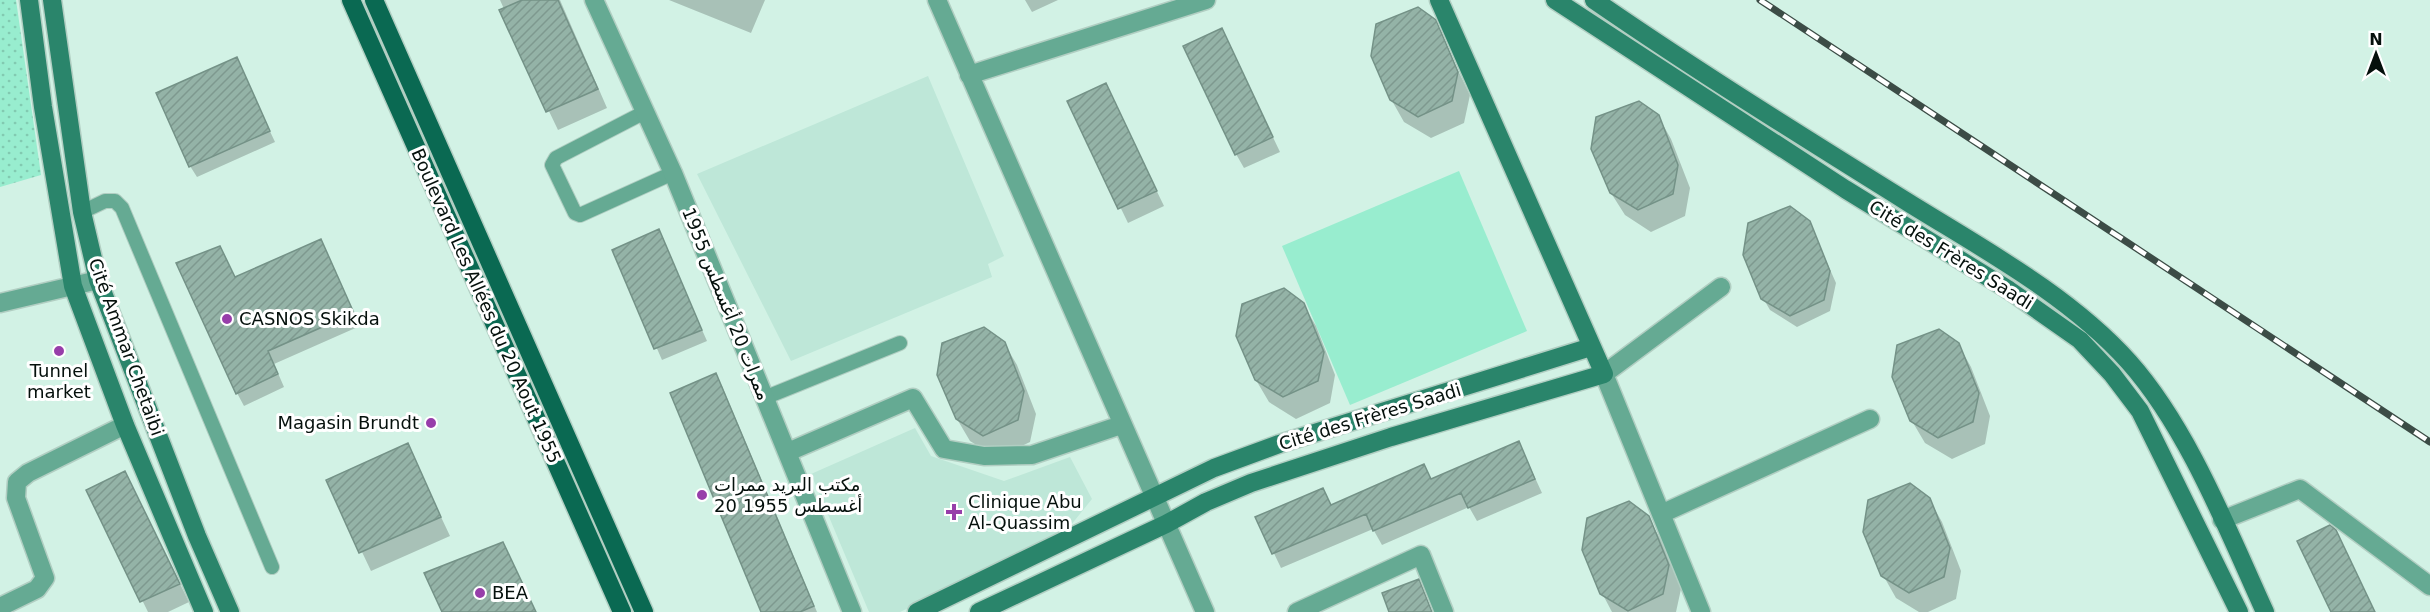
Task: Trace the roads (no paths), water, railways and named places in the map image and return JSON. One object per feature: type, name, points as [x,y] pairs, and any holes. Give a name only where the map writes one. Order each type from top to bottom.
[{"type":"main road","name":"Cité Ammar Chetaibi","points":[[29,0],[43,107],[73,286],[125,424],[204,612]]},
{"type":"main road","name":"Cité Ammar Chetaibi","points":[[52,0],[82,212],[98,280],[197,536],[230,612]]},
{"type":"main road","name":"Boulevard Les Allées du 20 Aout 1955","points":[[351,0],[622,612]]},
{"type":"main road","name":"Boulevard Les Allées du 20 Aout 1955","points":[[374,0],[644,612]]},
{"type":"main road","points":[[1439,0],[1604,374]]},
{"type":"main road","name":"Cité des Frères Saadi","points":[[1555,0],[1845,189],[2010,290],[2080,340],[2112,374],[2140,411],[2239,612]]},
{"type":"main road","name":"Cité des Frères Saadi","points":[[1594,0],[1690,66],[2020,272],[2092,327],[2128,361],[2157,397],[2188,452],[2265,612]]},
{"type":"main road","name":"Cité des Frères Saadi","points":[[917,612],[1215,468],[1279,444],[1591,347]]},
{"type":"main road","name":"Cité des Frères Saadi","points":[[979,612],[1166,524],[1206,502],[1283,472],[1528,394],[1604,374]]},
{"type":"street","name":"ممرات 20 أغسطس 1955","points":[[594,0],[673,173],[852,612]]},
{"type":"street","points":[[937,0],[1153,498],[1205,612]]},
{"type":"street","points":[[969,75],[1206,0]]},
{"type":"street","points":[[0,303],[98,280]]},
{"type":"street","name":"Cité des Frères Saadi","points":[[1604,374],[1721,287]]},
{"type":"street","points":[[1604,374],[1701,612]]},
{"type":"street","points":[[788,452],[913,398],[944,448],[984,456],[1032,455],[1121,424]]},
{"type":"street","points":[[1661,514],[1870,420]]},
{"type":"street","points":[[0,607],[37,589],[45,578],[16,498],[17,482],[28,473],[125,424]]},
{"type":"street","points":[[2222,520],[2300,489],[2430,586]]},
{"type":"street","points":[[1297,612],[1421,555],[1444,612]]},
{"type":"lane","points":[[645,112],[556,158],[552,165],[575,213],[580,215],[673,173]]},
{"type":"lane","points":[[82,212],[105,201],[115,201],[122,208],[272,567]]},
{"type":"lane","points":[[764,398],[900,343]]},
{"type":"railway","points":[[1760,0],[2430,442]]},
{"type":"place","name":"CASNOS Skikda","points":[[227,319]]},
{"type":"place","name":"Tunnel market","points":[[59,351]]},
{"type":"place","name":"Magasin Brundt","points":[[431,423]]},
{"type":"place","name":"مكتب البريد ممرات 20 أغسطس 1955","points":[[702,495]]},
{"type":"place","name":"Clinique Abu Al-Quassim","points":[[954,512]]},
{"type":"place","name":"BEA","points":[[480,593]]}]
